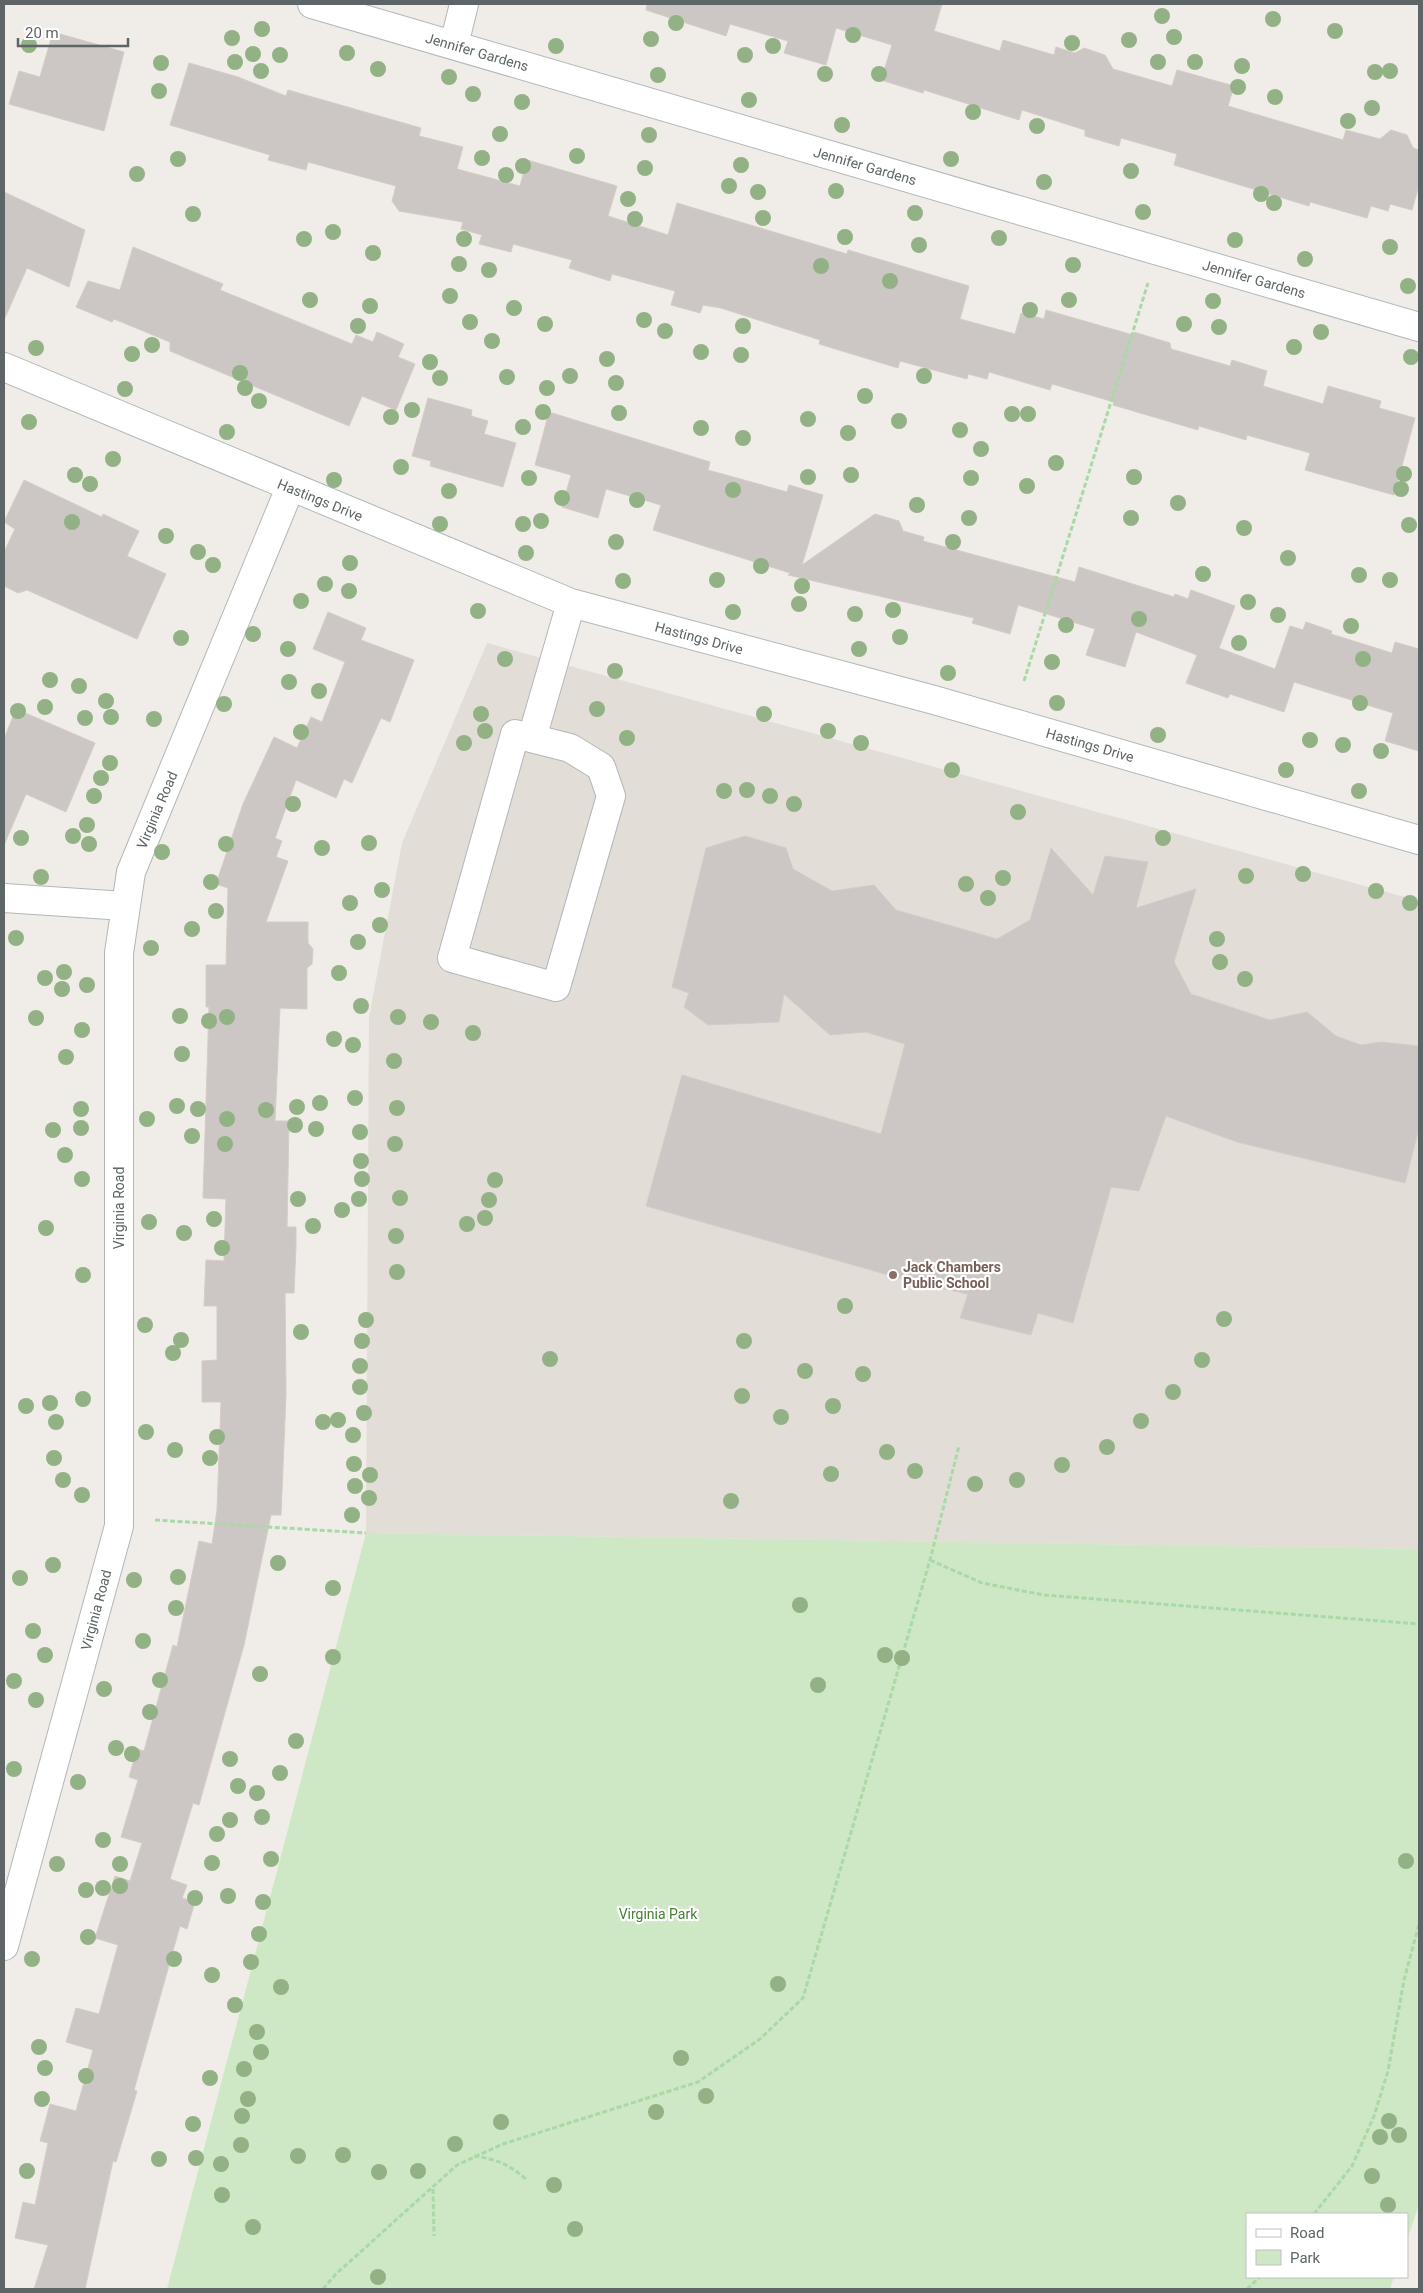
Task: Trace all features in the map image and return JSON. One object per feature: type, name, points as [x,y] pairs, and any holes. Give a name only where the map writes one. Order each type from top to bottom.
[{"type":"street","name":"Jennifer Gardens","points":[[312,4],[1419,327]]},
{"type":"street","points":[[454,45],[464,4]]},
{"type":"street","name":"Hastings Drive","points":[[4,368],[571,603],[934,700],[1419,840]]},
{"type":"street","name":"Virginia Road","points":[[4,1946],[119,1526],[119,953],[131,872],[290,488]]},
{"type":"street","points":[[532,738],[571,603]]},
{"type":"street","points":[[515,734],[532,738],[570,748],[601,767],[611,796],[556,986],[452,958],[515,734]]},
{"type":"street","points":[[4,898],[125,906]]},
{"type":"path","points":[[1024,681],[1158,251]]},
{"type":"path","points":[[323,2289],[336,2274],[457,2166],[474,2156],[503,2144],[698,2082],[760,2039],[802,1998],[930,1560],[959,1446]]},
{"type":"path","points":[[155,1520],[366,1534]]},
{"type":"path","points":[[930,1560],[982,1583],[1044,1595],[1419,1624]]},
{"type":"path","points":[[1315,2213],[1352,2166],[1374,2116],[1388,2071],[1404,1980],[1419,1924]]},
{"type":"path","points":[[474,2156],[494,2158],[513,2167],[527,2180]]},
{"type":"path","points":[[433,2189],[434,2236]]},
{"type":"path","points":[[1247,2289],[1259,2278]]},
{"type":"shaded area","name":"Jack Chambers Public School","points":[[487,643],[1419,901],[1419,1549],[366,1533],[369,1017],[402,843]]},
{"type":"green space","name":"Virginia Park","points":[[366,1533],[1419,1549],[1419,2204],[1408,2237],[1408,2213],[1246,2213],[1246,2278],[1394,2278],[1390,2289],[167,2289]]},
{"type":"building","points":[[647,4],[942,4],[934,31],[1000,51],[1003,40],[1054,55],[1056,47],[1075,53],[1084,48],[1105,55],[1113,69],[1172,86],[1177,70],[1234,86],[1228,106],[1343,140],[1346,130],[1380,139],[1391,130],[1407,135],[1413,148],[1419,150],[1419,185],[1412,210],[1390,204],[1388,211],[1371,206],[1367,218],[1310,202],[1309,206],[1174,165],[1177,154],[1121,138],[1119,146],[1085,136],[1085,130],[1022,110],[1019,120],[924,90],[923,93],[881,80],[892,45],[836,28],[826,65],[784,53],[788,41],[730,24],[726,36],[646,10]]},
{"type":"building","points":[[53,32],[124,52],[104,131],[9,104],[19,71],[40,77]]},
{"type":"building","points":[[189,63],[238,77],[286,96],[288,90],[421,128],[419,136],[463,147],[457,169],[520,186],[527,160],[617,186],[608,216],[668,235],[677,203],[847,254],[848,250],[969,286],[960,319],[1015,334],[1021,313],[1044,319],[1046,310],[1133,335],[1134,332],[1170,343],[1171,349],[1230,366],[1232,360],[1267,371],[1263,386],[1323,404],[1328,386],[1381,401],[1379,408],[1415,418],[1394,495],[1305,470],[1310,453],[1247,435],[1246,440],[1199,426],[1198,430],[1113,405],[1114,402],[1052,384],[1050,390],[989,372],[987,379],[968,374],[967,379],[900,361],[898,368],[819,344],[820,340],[721,308],[703,305],[700,313],[671,305],[675,291],[612,274],[610,281],[569,268],[572,260],[513,244],[511,252],[479,244],[482,235],[461,229],[463,222],[399,211],[392,201],[396,186],[308,162],[306,170],[268,160],[270,155],[170,125]]},
{"type":"building","points":[[4,192],[85,230],[69,287],[27,268],[4,320]]},
{"type":"building","points":[[133,247],[223,284],[220,290],[352,344],[356,335],[373,342],[377,332],[404,344],[398,357],[415,364],[396,410],[362,396],[349,426],[170,351],[170,342],[114,319],[112,322],[76,307],[88,281],[120,290]]},
{"type":"building","points":[[428,398],[472,410],[471,416],[488,421],[484,434],[516,443],[503,487],[430,466],[431,461],[412,456]]},
{"type":"building","points":[[549,412],[710,462],[708,470],[787,492],[789,485],[823,495],[802,565],[875,514],[899,521],[903,531],[924,537],[923,541],[1075,582],[1079,567],[1174,597],[1175,594],[1188,599],[1191,590],[1235,606],[1219,648],[1275,669],[1290,626],[1303,630],[1306,622],[1332,631],[1331,634],[1392,653],[1395,642],[1419,649],[1419,751],[1385,741],[1393,713],[1294,682],[1284,712],[1230,694],[1228,698],[1186,683],[1197,655],[1136,632],[1125,667],[1086,655],[1095,629],[1018,605],[1010,634],[972,623],[974,618],[788,575],[790,573],[653,530],[661,505],[606,489],[598,518],[562,507],[571,475],[535,465]]},
{"type":"building","points":[[24,480],[102,517],[103,514],[139,531],[127,556],[166,574],[137,639],[27,590],[18,593],[4,586],[4,552],[15,529],[4,522]]},
{"type":"building","points":[[328,612],[366,628],[361,640],[414,660],[390,722],[381,718],[352,783],[344,779],[336,798],[296,780],[275,838],[282,841],[276,857],[288,861],[266,922],[308,922],[308,943],[313,949],[312,964],[307,968],[307,1009],[280,1008],[275,1121],[289,1121],[287,1227],[296,1227],[294,1293],[285,1293],[286,1395],[281,1515],[271,1515],[244,1645],[199,1805],[193,1803],[170,1879],[187,1885],[182,1898],[195,1902],[187,1929],[180,1926],[134,2090],[137,2091],[116,2162],[113,2161],[85,2289],[34,2289],[48,2245],[15,2238],[23,2202],[35,2205],[48,2143],[40,2141],[50,2104],[76,2111],[93,2050],[66,2042],[76,2008],[99,2014],[118,1945],[95,1938],[115,1876],[130,1881],[142,1843],[121,1837],[138,1780],[129,1777],[137,1749],[144,1751],[173,1645],[177,1647],[199,1541],[212,1544],[217,1510],[221,1402],[202,1402],[202,1361],[217,1360],[217,1306],[204,1306],[206,1260],[224,1261],[226,1199],[203,1198],[209,1007],[206,1007],[206,965],[226,965],[228,888],[216,884],[243,804],[274,737],[297,748],[311,717],[322,722],[345,662],[313,649]]},
{"type":"building","points":[[16,709],[95,743],[66,812],[26,794],[4,845],[4,739]]},
{"type":"building","points":[[745,836],[786,848],[793,869],[832,891],[874,885],[896,910],[997,939],[1030,920],[1051,848],[1093,895],[1105,856],[1148,862],[1136,908],[1196,889],[1174,962],[1191,994],[1270,1020],[1307,1012],[1336,1036],[1361,1045],[1381,1042],[1419,1046],[1419,1128],[1405,1183],[1237,1142],[1166,1116],[1139,1191],[1111,1187],[1073,1323],[1038,1313],[1031,1335],[960,1318],[968,1294],[920,1284],[646,1206],[682,1075],[881,1134],[905,1044],[866,1032],[830,1035],[784,994],[779,1022],[708,1025],[684,1007],[689,993],[672,987],[706,848]]},
{"type":"place","name":"Jack Chambers Public School","points":[[893,1275]]}]
